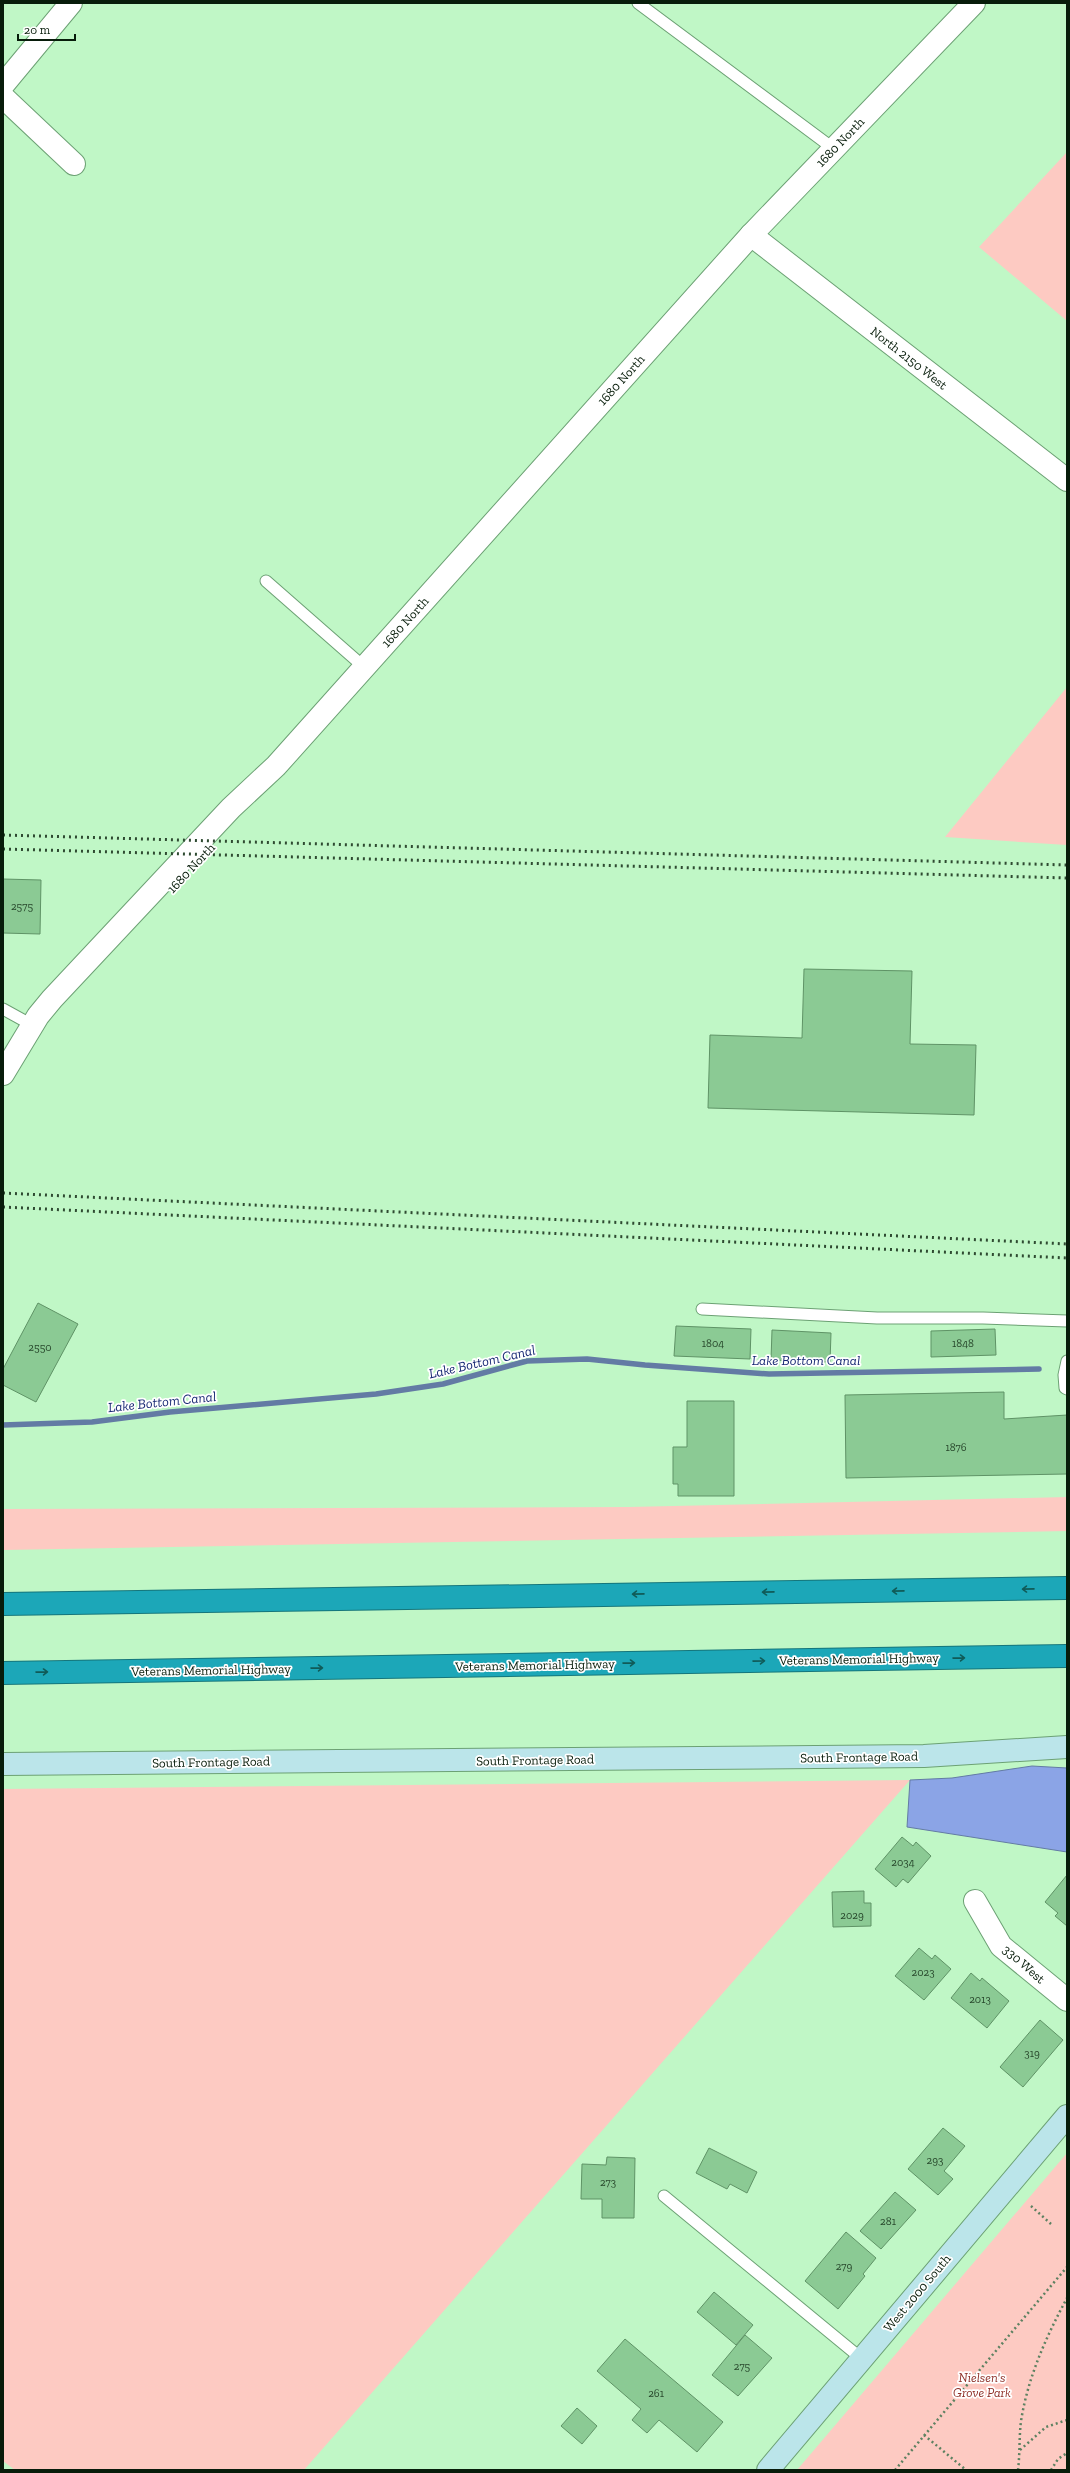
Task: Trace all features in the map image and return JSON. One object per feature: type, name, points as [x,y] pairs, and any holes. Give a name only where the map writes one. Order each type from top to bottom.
[{"type":"highway","points":[[3,1604],[1067,1588]]},
{"type":"highway","name":"Veterans Memorial Highway","points":[[3,1673],[1067,1656]]},
{"type":"street","points":[[3,85],[71,3]]},
{"type":"street","name":"1680 North","points":[[3,1074],[32,1025],[52,999],[93,958],[143,919],[253,802],[265,786],[276,766],[751,235],[974,3]]},
{"type":"street","points":[[3,97],[74,164]]},
{"type":"street","name":"North 2150 West","points":[[751,235],[1067,480]]},
{"type":"street","name":"South Frontage Road","points":[[3,1764],[924,1756],[1067,1747]]},
{"type":"street","name":"330 West","points":[[975,1901],[1001,1946],[1067,2000]]},
{"type":"street","name":"West 2000 South","points":[[768,2470],[1067,2116]]},
{"type":"lane","points":[[638,3],[834,149]]},
{"type":"lane","points":[[266,581],[364,667]]},
{"type":"lane","points":[[3,1009],[32,1025]]},
{"type":"lane","points":[[702,1309],[876,1318],[983,1318],[1067,1321]]},
{"type":"lane","points":[[1067,1361],[1064,1375],[1065,1388],[1067,1389]]},
{"type":"lane","points":[[664,2196],[862,2359]]},
{"type":"path","points":[[1031,2206],[1051,2224]]},
{"type":"path","points":[[895,2470],[1067,2267]]},
{"type":"path","points":[[1018,2470],[1021,2422],[1032,2378],[1048,2334],[1067,2298]]},
{"type":"path","points":[[1020,2451],[1046,2427],[1067,2420]]},
{"type":"path","points":[[924,2435],[966,2470]]},
{"type":"path","points":[[1051,2470],[1058,2459],[1067,2453]]},
{"type":"green space","points":[[1067,152],[1067,321],[979,247]]},
{"type":"green space","points":[[1067,687],[1067,845],[945,837]]},
{"type":"green space","points":[[1067,1497],[1067,1531],[3,1550],[3,1509],[628,1507]]},
{"type":"green space","points":[[910,1780],[304,2470],[15,2470],[3,2461],[3,1789]]},
{"type":"green space","name":"Nielsen's Grove Park","points":[[1067,2153],[1067,2470],[797,2470]]},
{"type":"water","points":[[1032,1766],[1067,1768],[1067,1852],[907,1827],[910,1780],[952,1778]]},
{"type":"building","points":[[3,879],[41,880],[40,934],[3,933]]},
{"type":"building","points":[[804,969],[912,971],[910,1044],[976,1045],[974,1115],[708,1108],[710,1035],[802,1038]]},
{"type":"building","points":[[38,1303],[78,1324],[36,1402],[3,1385],[3,1369]]},
{"type":"building","points":[[676,1326],[751,1329],[750,1359],[674,1356]]},
{"type":"building","points":[[995,1329],[996,1355],[931,1357],[931,1331]]},
{"type":"building","points":[[772,1330],[831,1333],[830,1362],[771,1360]]},
{"type":"building","points":[[1004,1392],[1004,1419],[1067,1415],[1067,1474],[846,1478],[845,1395]]},
{"type":"building","points":[[687,1401],[734,1401],[734,1496],[678,1496],[678,1484],[673,1484],[673,1447],[687,1447]]},
{"type":"building","points":[[902,1837],[913,1846],[916,1842],[931,1856],[908,1883],[903,1879],[896,1887],[875,1869]]},
{"type":"building","points":[[1067,1875],[1067,1926],[1055,1916],[1058,1913],[1045,1902]]},
{"type":"building","points":[[864,1891],[864,1903],[871,1903],[871,1926],[833,1927],[832,1892]]},
{"type":"building","points":[[919,1948],[932,1959],[935,1955],[951,1969],[924,2000],[895,1976]]},
{"type":"building","points":[[971,1973],[980,1981],[982,1978],[1009,2001],[987,2028],[951,1998]]},
{"type":"building","points":[[1040,2020],[1063,2040],[1023,2087],[1000,2067]]},
{"type":"building","points":[[943,2128],[965,2146],[944,2171],[953,2179],[938,2195],[908,2169]]},
{"type":"building","points":[[709,2148],[757,2172],[747,2193],[730,2184],[727,2189],[696,2173]]},
{"type":"building","points":[[607,2157],[635,2158],[634,2218],[602,2218],[602,2199],[581,2199],[582,2164],[606,2165]]},
{"type":"building","points":[[895,2192],[916,2210],[881,2249],[860,2231]]},
{"type":"building","points":[[846,2232],[876,2258],[863,2274],[865,2276],[838,2309],[805,2281]]},
{"type":"building","points":[[714,2292],[753,2325],[736,2345],[697,2312]]},
{"type":"building","points":[[745,2335],[772,2358],[738,2396],[712,2375]]},
{"type":"building","points":[[625,2339],[723,2422],[697,2452],[659,2420],[647,2433],[632,2420],[641,2409],[597,2371]]},
{"type":"building","points":[[577,2408],[597,2426],[582,2444],[561,2426]]},
{"type":"waterway","name":"Lake Bottom Canal","points":[[3,1425],[92,1422],[170,1412],[376,1394],[443,1384],[527,1361],[587,1359],[645,1365],[769,1374],[1039,1369]]},
{"type":"railway","points":[[3,835],[1067,865]]},
{"type":"railway","points":[[3,849],[1067,878]]},
{"type":"railway","points":[[3,1193],[1067,1244]]},
{"type":"railway","points":[[3,1207],[1067,1258]]}]
